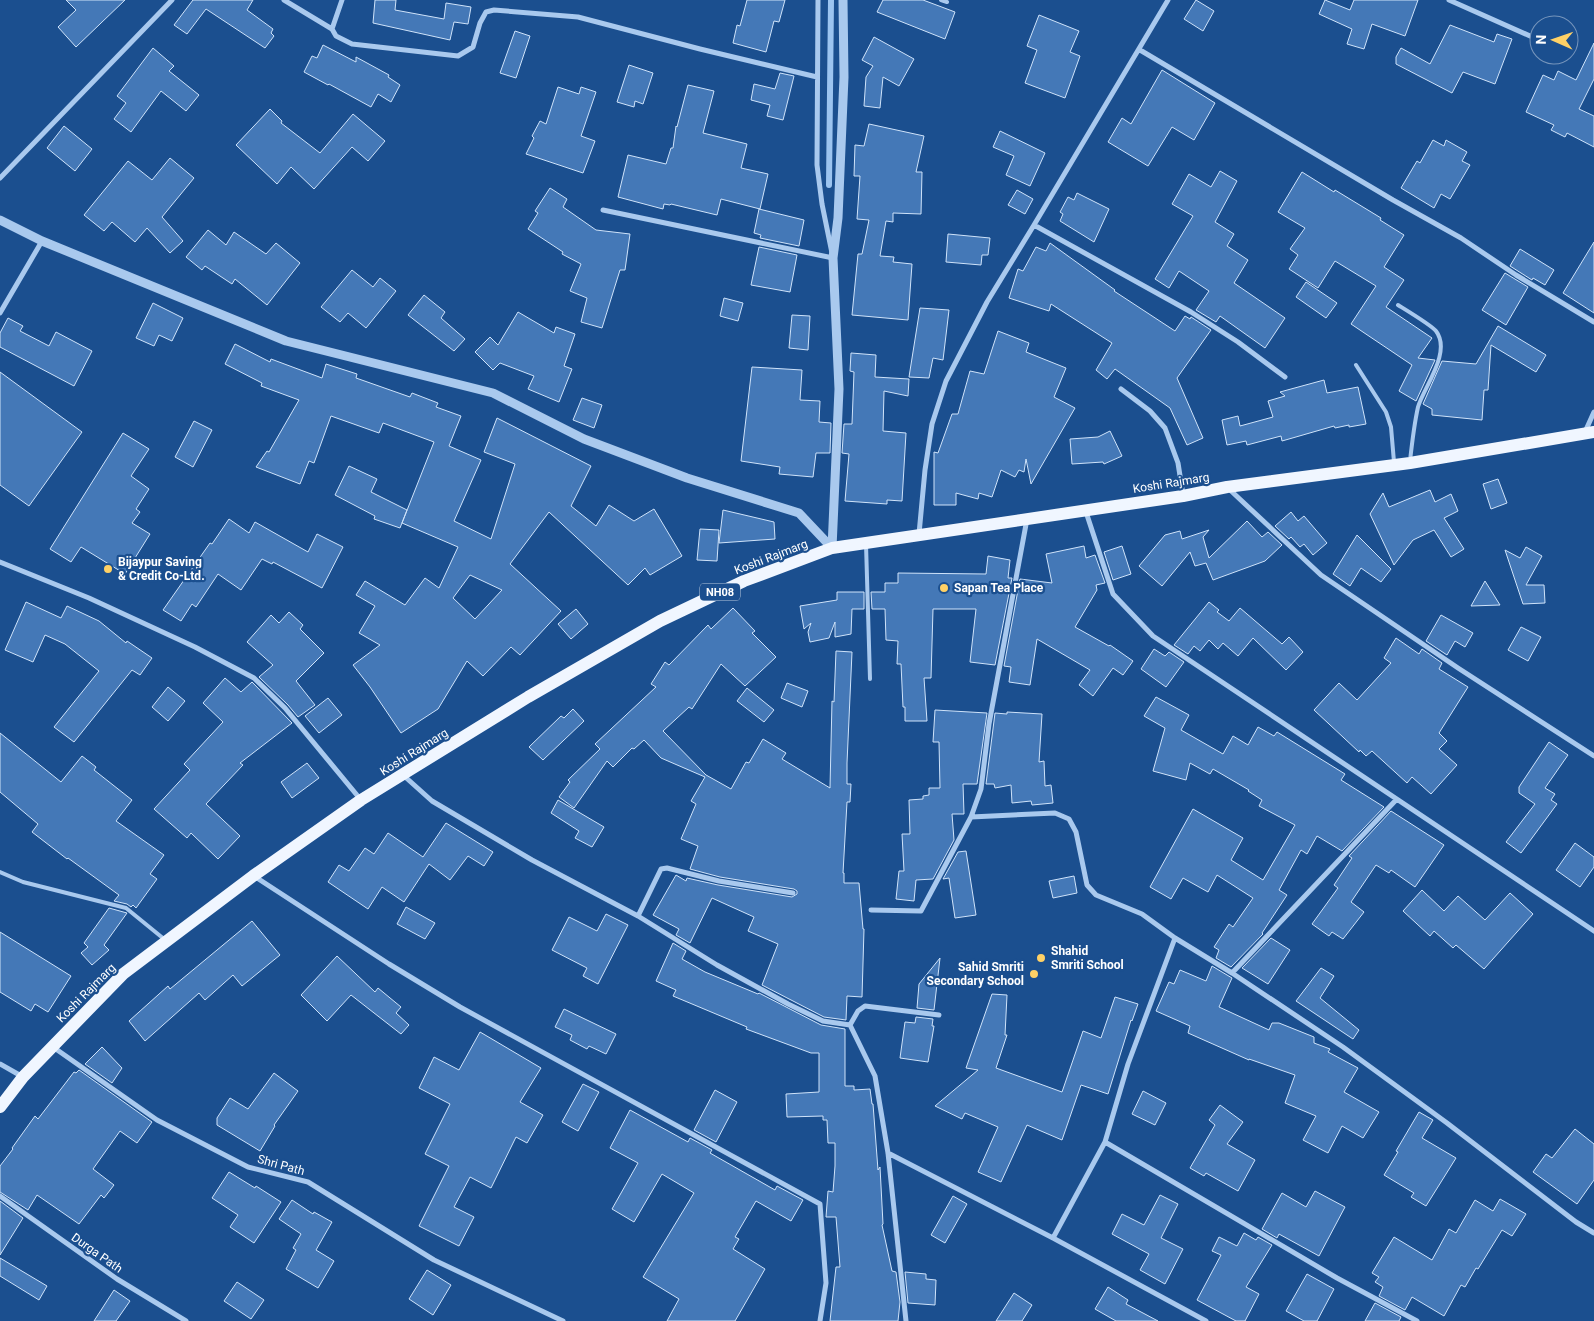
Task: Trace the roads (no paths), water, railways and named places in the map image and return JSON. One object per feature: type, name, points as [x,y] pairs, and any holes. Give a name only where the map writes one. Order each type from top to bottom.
[{"type":"main road","name":"Koshi Rajmarg","points":[[0,1107],[23,1077],[123,974],[253,876],[361,800],[528,697],[660,621],[744,580],[832,548],[1084,509],[1183,496],[1227,487],[1410,463],[1589,433]]},
{"type":"street","points":[[0,178],[172,0]]},
{"type":"street","points":[[284,0],[332,29],[336,36],[352,44],[458,56],[472,47],[486,12],[494,10],[578,17],[817,77]]},
{"type":"street","points":[[332,29],[342,0]]},
{"type":"street","points":[[818,0],[817,165],[822,204],[833,258],[839,389],[832,548]]},
{"type":"street","points":[[833,258],[838,218],[844,86],[844,0]]},
{"type":"street","points":[[919,534],[925,470],[932,424],[946,381],[986,302],[1140,50],[1168,0]]},
{"type":"street","points":[[1448,0],[1529,36]]},
{"type":"street","points":[[1140,50],[1377,191],[1461,238],[1516,275],[1594,322]]},
{"type":"street","points":[[603,210],[833,258]]},
{"type":"street","points":[[0,220],[42,241],[286,341],[493,393],[584,440],[687,478],[799,513],[832,548]]},
{"type":"street","points":[[1034,225],[1192,312],[1238,342],[1285,377]]},
{"type":"street","points":[[0,313],[42,241]]},
{"type":"street","points":[[1121,389],[1150,411],[1165,428],[1178,463],[1183,496]]},
{"type":"street","points":[[1589,433],[1594,412]]},
{"type":"street","points":[[1227,487],[1321,575],[1458,668],[1594,756]]},
{"type":"street","points":[[1084,509],[1114,594],[1153,636],[1594,931]]},
{"type":"street","points":[[871,910],[921,911],[971,816],[981,789],[989,724],[1005,647],[1027,519]]},
{"type":"street","points":[[0,562],[116,610],[195,646],[254,678],[285,708],[361,800]]},
{"type":"street","points":[[403,775],[432,800],[532,860],[638,916],[718,965],[823,1021],[850,1025]]},
{"type":"street","points":[[1232,973],[1396,800]]},
{"type":"street","points":[[971,816],[1054,813],[1069,819],[1076,832],[1087,885],[1096,895],[1142,914],[1175,938],[1232,973],[1343,1047],[1448,1123],[1576,1222],[1594,1233]]},
{"type":"street","points":[[638,916],[661,869],[667,868],[719,881],[793,893]]},
{"type":"street","points":[[253,876],[388,964],[460,1007],[820,1204],[826,1283],[820,1321]]},
{"type":"street","points":[[1053,1238],[1105,1142],[1128,1064],[1175,938]]},
{"type":"street","points":[[850,1025],[858,1011],[865,1006],[939,1015]]},
{"type":"street","points":[[850,1025],[875,1076],[888,1153],[906,1321]]},
{"type":"street","name":"Shri Path","points":[[52,1047],[157,1120],[248,1167],[308,1182],[434,1260],[563,1321]]},
{"type":"street","points":[[0,1064],[23,1077]]},
{"type":"street","points":[[1105,1142],[1337,1278],[1417,1321]]},
{"type":"street","points":[[888,1153],[1053,1238],[1206,1321]]},
{"type":"street","name":"Durga Path","points":[[0,1196],[118,1279],[186,1321]]},
{"type":"lane","points":[[941,0],[947,2]]},
{"type":"lane","points":[[1398,305],[1436,331],[1440,342],[1440,355],[1419,404],[1414,426],[1410,463]]},
{"type":"lane","points":[[1356,365],[1386,412],[1392,427],[1394,465]]},
{"type":"lane","points":[[866,543],[870,679]]},
{"type":"lane","points":[[0,872],[23,882],[126,908],[166,941]]},
{"type":"waterway","points":[[829,185],[831,0]]},
{"type":"place","name":"Bijaypur Saving & Credit Co-Ltd.","points":[[108,569]]},
{"type":"place","name":"Sapan Tea Place","points":[[944,588]]},
{"type":"place","name":"Shahid Smriti School","points":[[1041,958]]},
{"type":"place","name":"Sahid Smriti Secondary School","points":[[1034,974]]}]
